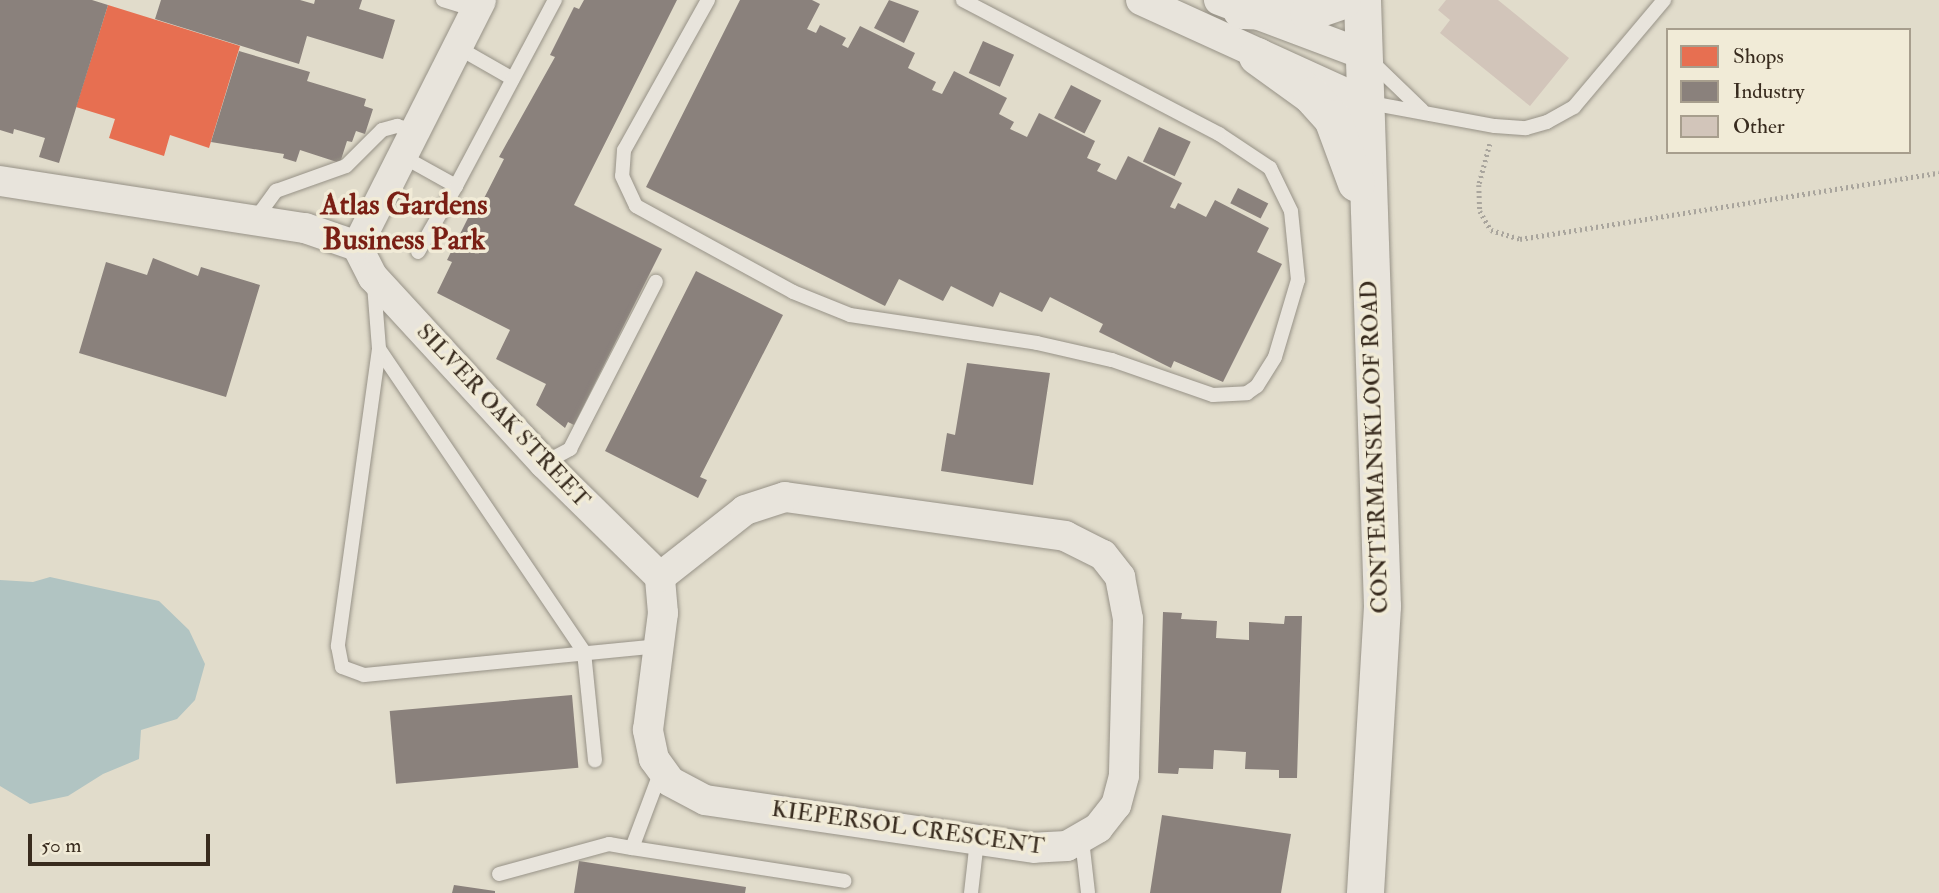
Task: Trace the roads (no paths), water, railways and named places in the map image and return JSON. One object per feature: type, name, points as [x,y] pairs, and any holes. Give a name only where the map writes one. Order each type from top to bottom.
[{"type":"street","points":[[1141,0],[1250,53],[1365,102]]},
{"type":"street","points":[[1240,9],[1308,12],[1342,0]]},
{"type":"street","name":"CONTERMANSKLOOF ROAD","points":[[1362,0],[1382,606],[1366,893]]},
{"type":"street","points":[[0,181],[305,228],[357,246],[479,5]]},
{"type":"street","points":[[1240,9],[1250,53],[1311,95],[1332,118],[1368,217]]},
{"type":"street","points":[[1240,9],[1363,54]]},
{"type":"street","name":"SILVER OAK STREET","points":[[357,246],[373,277],[544,463],[660,577]]},
{"type":"street","name":"KIEPERSOL CRESCENT","points":[[660,577],[745,510],[785,497],[1065,536],[1091,546],[1121,577],[1128,605],[1124,776],[1108,817],[1082,840],[1051,849],[705,800],[680,790],[661,772]]},
{"type":"street","points":[[660,577],[663,613],[648,730],[661,772]]},
{"type":"lane","points":[[443,0],[479,5]]},
{"type":"lane","points":[[418,252],[555,0]]},
{"type":"lane","points":[[708,0],[624,150],[622,176],[636,206],[793,292],[850,315],[1037,342],[1112,360],[1213,395],[1247,393],[1256,386],[1275,357],[1298,280],[1291,211],[1270,168],[1219,134],[962,0]]},
{"type":"lane","points":[[1365,102],[1422,110],[1495,126],[1526,128],[1574,107],[1664,0]]},
{"type":"lane","points":[[457,47],[513,79]]},
{"type":"lane","points":[[1363,54],[1422,110]]},
{"type":"lane","points":[[259,221],[262,209],[276,191],[346,166],[382,130],[397,126],[408,144],[456,186]]},
{"type":"lane","points":[[373,277],[379,349],[338,646],[342,667],[364,675],[658,646]]},
{"type":"lane","points":[[544,463],[570,449],[656,282]]},
{"type":"lane","points":[[379,349],[584,652],[596,760]]},
{"type":"lane","points":[[632,848],[661,772]]},
{"type":"lane","points":[[971,893],[977,840]]},
{"type":"lane","points":[[1082,840],[1088,893]]},
{"type":"lane","points":[[499,874],[609,844],[844,881]]},
{"type":"district","name":"Atlas Gardens Business Park","points":[[404,222]]}]
